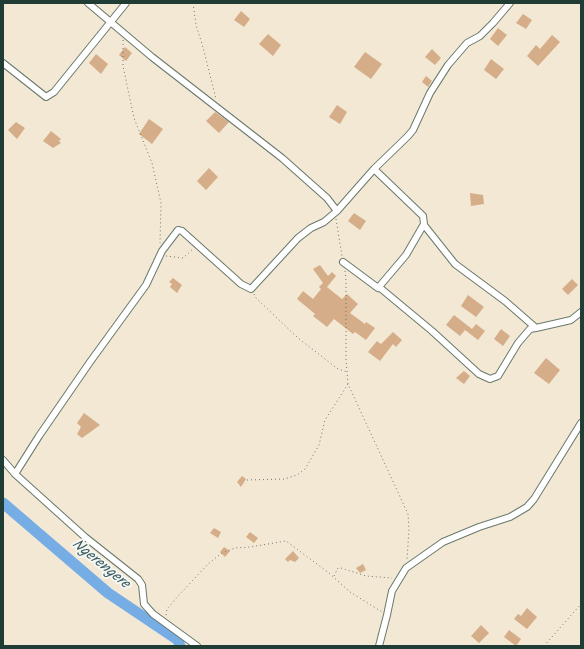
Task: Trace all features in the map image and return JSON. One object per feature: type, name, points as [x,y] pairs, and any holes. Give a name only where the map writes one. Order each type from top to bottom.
[{"type":"street","points":[[88,3],[282,158],[327,198],[336,212]]},
{"type":"street","points":[[3,63],[46,97],[54,92],[126,3]]},
{"type":"street","points":[[16,474],[35,441],[146,285],[161,254],[178,230],[182,231],[241,284],[251,289],[301,235],[324,222],[336,212],[413,130],[430,93],[448,65],[467,44],[480,36],[493,23],[510,3]]},
{"type":"street","points":[[374,170],[423,216],[424,225],[456,264],[505,301],[536,328]]},
{"type":"street","points":[[379,286],[406,255],[424,225]]},
{"type":"street","points":[[343,262],[378,288],[379,286],[432,331],[479,374],[490,379],[498,376],[518,343],[530,329],[571,320],[581,312]]},
{"type":"street","points":[[379,646],[388,615],[392,591],[406,568],[443,542],[479,527],[510,517],[527,507],[534,499],[581,423]]},
{"type":"street","points":[[3,460],[16,474],[85,537],[138,579],[142,585],[144,604],[153,614],[197,646]]},
{"type":"path","points":[[193,3],[196,26],[216,97],[215,105]]},
{"type":"path","points":[[122,30],[123,66],[126,81],[139,134],[156,178],[161,203],[159,240],[161,254],[183,258],[192,249],[199,247]]},
{"type":"path","points":[[336,212],[346,281],[346,359],[348,384],[408,514],[409,528],[406,568]]},
{"type":"path","points":[[251,289],[256,298],[298,338],[338,369],[348,372]]},
{"type":"path","points":[[247,480],[285,479],[297,475],[305,469],[319,445],[325,420],[348,384]]},
{"type":"path","points":[[165,623],[167,609],[196,576],[222,552],[235,548],[250,547],[286,540],[334,577],[350,592],[388,615]]},
{"type":"path","points":[[334,577],[338,568],[355,573],[385,578],[401,574]]},
{"type":"path","points":[[544,646],[581,604]]},
{"type":"building","points":[[241,11],[250,19],[244,27],[234,20]]},
{"type":"building","points":[[523,14],[532,20],[526,29],[516,23]]},
{"type":"building","points":[[498,28],[507,35],[498,46],[490,39]]},
{"type":"building","points":[[268,34],[281,45],[273,56],[259,44]]},
{"type":"building","points":[[552,35],[560,42],[538,66],[527,56],[536,45],[540,49]]},
{"type":"building","points":[[125,47],[132,53],[126,61],[119,55]]},
{"type":"building","points":[[432,49],[441,58],[435,65],[425,57]]},
{"type":"building","points":[[365,52],[382,64],[371,79],[354,67]]},
{"type":"building","points":[[96,54],[108,64],[101,74],[89,63]]},
{"type":"building","points":[[491,59],[504,69],[496,79],[484,70]]},
{"type":"building","points":[[426,76],[432,81],[428,87],[422,82]]},
{"type":"building","points":[[337,105],[347,112],[340,124],[329,117]]},
{"type":"building","points":[[215,112],[229,122],[219,133],[206,121]]},
{"type":"building","points":[[149,119],[163,129],[152,144],[139,134]]},
{"type":"building","points":[[16,122],[25,128],[17,139],[8,130]]},
{"type":"building","points":[[51,131],[61,139],[59,141],[61,143],[53,148],[43,141]]},
{"type":"building","points":[[209,168],[218,177],[206,190],[197,181]]},
{"type":"building","points":[[470,193],[483,195],[484,204],[471,206]]},
{"type":"building","points":[[354,213],[366,221],[360,230],[348,221]]},
{"type":"building","points":[[320,265],[328,276],[332,272],[336,276],[327,287],[342,299],[347,294],[358,304],[350,313],[365,324],[366,322],[375,328],[366,340],[355,332],[353,334],[334,319],[327,327],[313,316],[315,314],[297,299],[303,291],[313,299],[321,289],[319,287],[323,283],[313,269]]},
{"type":"building","points":[[173,278],[182,285],[177,293],[170,287],[172,284],[169,282]]},
{"type":"building","points":[[572,279],[578,285],[568,295],[562,289]]},
{"type":"building","points":[[468,295],[484,307],[476,317],[461,306]]},
{"type":"building","points":[[454,315],[472,329],[476,324],[485,331],[478,340],[465,330],[460,336],[446,325]]},
{"type":"building","points":[[501,329],[510,336],[503,346],[494,339]]},
{"type":"building","points":[[393,332],[402,340],[396,347],[393,344],[380,361],[368,352],[377,341],[381,344]]},
{"type":"building","points":[[546,358],[560,370],[549,384],[534,373]]},
{"type":"building","points":[[464,371],[470,376],[464,384],[456,378]]},
{"type":"building","points":[[84,413],[100,425],[82,438],[77,434],[81,427],[77,423]]},
{"type":"building","points":[[242,476],[246,479],[241,487],[237,482]]},
{"type":"building","points":[[214,528],[221,532],[218,538],[210,533]]},
{"type":"building","points":[[250,532],[258,538],[254,543],[246,537]]},
{"type":"building","points":[[224,547],[230,551],[225,557],[220,552]]},
{"type":"building","points":[[293,551],[299,558],[295,562],[290,560],[288,562],[285,559]]},
{"type":"building","points":[[363,564],[366,570],[360,573],[356,568]]},
{"type":"building","points":[[527,608],[537,617],[527,629],[514,619],[518,614],[521,616]]},
{"type":"building","points":[[481,625],[489,633],[479,643],[471,636]]},
{"type":"building","points":[[509,630],[521,639],[516,646],[504,637]]},
{"type":"waterway","name":"Ngerengere","points":[[3,503],[108,593],[178,640],[180,646]]}]
